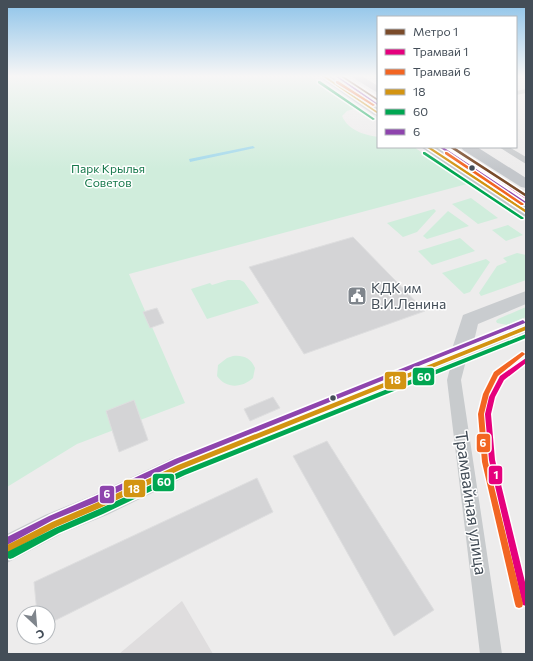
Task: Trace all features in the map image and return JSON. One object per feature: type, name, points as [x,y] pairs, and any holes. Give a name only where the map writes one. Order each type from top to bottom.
[{"type":"main road","points":[[430,148],[526,212]]},
{"type":"main road","points":[[470,148],[526,184]]},
{"type":"street","points":[[505,148],[526,161]]},
{"type":"street","points":[[461,353],[470,320],[526,298]]},
{"type":"street","points":[[7,549],[54,524],[98,506],[180,467],[526,328]]},
{"type":"street","name":"Трамвайная улица","points":[[461,353],[454,380],[492,654]]},
{"type":"shaded area","points":[[182,601],[213,654],[119,654]]},
{"type":"green space","name":"Парк Крылья Советов","points":[[7,107],[355,107],[357,108],[347,111],[342,116],[348,125],[357,131],[377,137],[377,148],[415,148],[467,184],[129,274],[185,403],[77,444],[7,487]]},
{"type":"green space","points":[[471,198],[498,218],[478,224],[452,204]]},
{"type":"green space","points":[[434,209],[436,211],[417,232],[403,237],[387,223]]},
{"type":"green space","points":[[448,211],[469,226],[427,239],[423,236]]},
{"type":"green space","points":[[508,225],[523,235],[506,241],[492,230]]},
{"type":"green space","points":[[460,238],[475,251],[432,265],[418,251]]},
{"type":"green space","points":[[517,253],[526,255],[526,280],[481,296],[479,293],[497,266],[507,262],[503,258]]},
{"type":"green space","points":[[486,259],[490,262],[470,292],[464,294],[442,273]]},
{"type":"green space","points":[[228,280],[240,280],[244,282],[259,303],[207,319],[191,289],[210,283],[212,285]]},
{"type":"green space","points":[[526,307],[526,317],[507,325],[497,323],[496,321],[498,319]]},
{"type":"green space","points":[[233,356],[246,358],[255,368],[253,378],[244,384],[234,386],[229,385],[217,376],[218,365],[227,358]]},
{"type":"water","points":[[253,146],[255,148],[190,162],[189,159]]},
{"type":"building","name":"КДК им В.И.Ленина","points":[[353,237],[425,311],[304,354],[249,267]]},
{"type":"building","points":[[157,308],[164,323],[150,328],[143,312]]},
{"type":"building","points":[[273,397],[280,408],[250,421],[244,409]]},
{"type":"building","points":[[134,400],[148,440],[119,452],[106,411]]},
{"type":"building","points":[[327,441],[434,610],[394,636],[293,456]]},
{"type":"building","points":[[257,478],[273,512],[56,620],[56,605],[36,605],[34,582]]},
{"type":"metro line","name":"1","points":[[453,148],[526,196]]},
{"type":"tram line","name":"1","points":[[451,148],[526,198]]},
{"type":"tram line","name":"6","points":[[446,153],[522,204]]},
{"type":"tram line","name":"6","points":[[519,604],[485,462],[481,414],[486,394],[496,374],[522,354]]},
{"type":"tram line","name":"1","points":[[526,360],[502,378],[492,397],[488,414],[492,460],[526,602]]},
{"type":"transit line","name":"60","points":[[356,107],[374,119]]},
{"type":"transit line","name":"18","points":[[369,107],[377,112]]},
{"type":"transit line","name":"18","points":[[430,148],[526,212]]},
{"type":"transit line","name":"6","points":[[442,148],[526,204]]},
{"type":"transit line","name":"60","points":[[424,153],[522,218]]},
{"type":"transit line","name":"6","points":[[7,541],[51,518],[95,500],[177,461],[523,322]]},
{"type":"transit line","name":"18","points":[[7,549],[54,524],[98,506],[180,467],[526,328]]},
{"type":"transit line","name":"60","points":[[10,555],[57,530],[101,512],[183,473],[526,336]]},
{"type":"place","name":"КДК им В.И.Ленина","points":[[357,296]]}]
